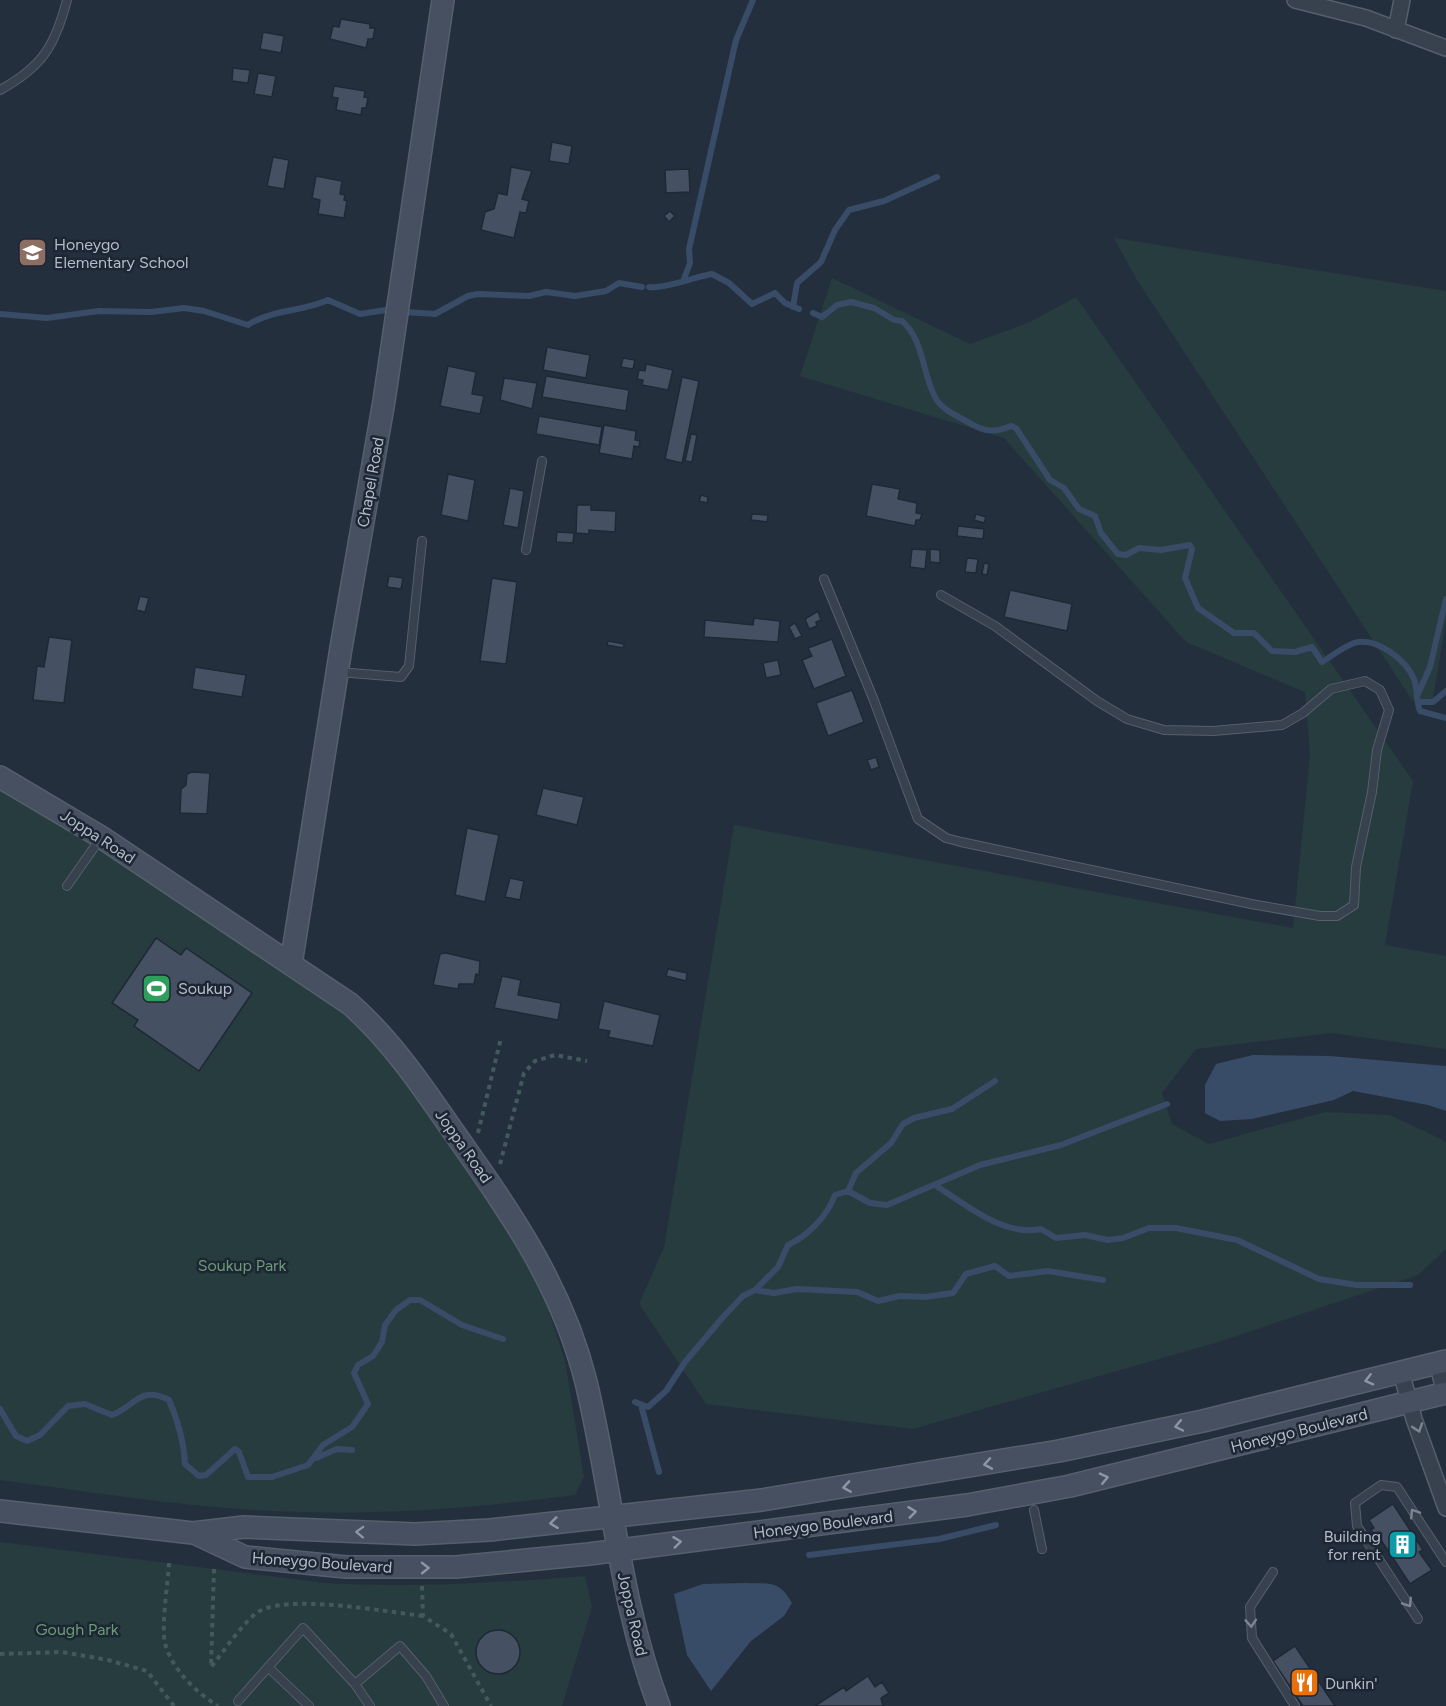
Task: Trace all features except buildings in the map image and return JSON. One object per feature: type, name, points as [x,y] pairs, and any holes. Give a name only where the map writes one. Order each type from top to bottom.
[{"type":"main road","name":"Chapel Road","points":[[291,964],[337,672],[384,401],[443,0]]},
{"type":"main road","name":"Joppa Road","points":[[0,777],[101,837],[350,1004],[372,1024],[396,1052],[469,1153],[533,1250],[567,1318],[586,1384],[639,1647],[659,1706]]},
{"type":"main road","name":"Honeygo Boulevard","points":[[0,1511],[193,1533],[244,1527],[451,1533],[762,1500],[1059,1451],[1203,1420],[1442,1362]]},
{"type":"main road","name":"Honeygo Boulevard","points":[[193,1533],[245,1557],[346,1567],[456,1567],[619,1550],[967,1505],[1070,1486],[1446,1394]]},
{"type":"street","points":[[1295,0],[1345,12],[1446,48]]},
{"type":"street","points":[[1396,30],[1402,0]]},
{"type":"street","points":[[1442,1362],[1446,1394]]},
{"type":"street","points":[[1401,1372],[1446,1508]]},
{"type":"lane","points":[[0,90],[22,77],[42,60],[56,37],[67,0]]},
{"type":"lane","points":[[526,550],[542,461]]},
{"type":"lane","points":[[337,672],[401,677],[409,666],[422,541]]},
{"type":"lane","points":[[824,579],[873,698],[906,793],[918,819],[931,830],[961,842],[1251,904],[1320,916],[1336,916],[1354,905],[1356,867],[1372,792],[1377,750],[1389,710],[1380,690],[1365,681],[1331,689],[1303,713],[1282,725],[1213,731],[1164,730],[1127,719],[1097,701],[995,626],[941,595]]},
{"type":"lane","points":[[67,886],[101,837]]},
{"type":"lane","points":[[1418,1619],[1357,1526],[1355,1503],[1381,1485],[1397,1487],[1446,1562]]},
{"type":"lane","points":[[1034,1510],[1042,1549]]},
{"type":"lane","points":[[1273,1572],[1250,1607],[1252,1638],[1295,1706]]},
{"type":"lane","points":[[237,1701],[303,1628],[355,1684],[370,1706]]},
{"type":"lane","points":[[355,1684],[400,1646],[426,1676],[444,1706]]},
{"type":"lane","points":[[268,1667],[309,1706]]},
{"type":"path","points":[[469,1153],[481,1127],[501,1038]]},
{"type":"path","points":[[494,1189],[524,1072],[536,1061],[555,1055],[587,1061]]},
{"type":"path","points":[[169,1563],[165,1641],[173,1662],[186,1680],[218,1706]]},
{"type":"path","points":[[214,1569],[211,1667],[256,1613],[289,1604],[352,1607],[423,1616],[451,1634],[491,1706]]},
{"type":"path","points":[[422,1586],[423,1616]]},
{"type":"path","points":[[0,1654],[62,1652],[108,1660],[147,1671],[174,1706]]},
{"type":"green space","points":[[1114,238],[1446,291],[1446,622],[1432,703],[1412,700],[1137,280]]},
{"type":"green space","points":[[832,278],[970,344],[1030,322],[1076,297],[1413,781],[1385,945],[1446,956],[1446,1049],[1332,1033],[1196,1049],[1162,1093],[1172,1124],[1209,1144],[1325,1112],[1390,1115],[1443,1140],[1446,1143],[1446,1249],[1418,1275],[1215,1343],[913,1429],[706,1404],[639,1304],[664,1247],[734,825],[1293,928],[1310,755],[1305,692],[1186,642],[1004,438],[800,376]]},
{"type":"green space","name":"Soukup Park","points":[[0,787],[64,825],[331,1003],[371,1040],[411,1085],[480,1184],[544,1296],[565,1361],[584,1477],[575,1495],[439,1509],[337,1513],[227,1508],[0,1480]]},
{"type":"green space","name":"Gough Park","points":[[0,1542],[326,1583],[455,1584],[585,1576],[592,1607],[562,1706],[0,1706]]},
{"type":"water","points":[[1253,1055],[1330,1056],[1446,1066],[1446,1111],[1428,1105],[1353,1091],[1334,1100],[1252,1119],[1220,1121],[1205,1113],[1205,1085],[1216,1064]]},
{"type":"water","points":[[745,1583],[778,1587],[792,1603],[784,1616],[751,1641],[711,1691],[687,1655],[674,1594],[703,1584]]},
{"type":"waterway","points":[[684,279],[690,263],[689,249],[736,40],[753,0]]},
{"type":"waterway","points":[[793,307],[797,283],[821,262],[835,230],[849,210],[884,201],[937,177]]},
{"type":"waterway","points":[[649,287],[671,285],[712,274],[729,283],[752,304],[775,293],[785,303],[799,309]]},
{"type":"waterway","points":[[405,312],[435,314],[468,296],[478,294],[529,296],[546,292],[575,296],[606,291],[619,283],[642,287]]},
{"type":"waterway","points":[[0,314],[47,318],[99,311],[151,312],[184,308],[204,311],[248,325],[267,316],[328,300],[360,314],[386,310]]},
{"type":"waterway","points":[[813,313],[822,317],[837,305],[851,302],[874,308],[894,320],[902,321],[915,338],[931,388],[945,409],[984,430],[999,430],[1011,426],[1016,428],[1050,480],[1064,488],[1079,509],[1095,516],[1101,533],[1118,554],[1126,555],[1139,548],[1161,550],[1190,545],[1192,549],[1185,578],[1198,608],[1234,633],[1254,633],[1272,651],[1295,652],[1312,647],[1322,662],[1354,643],[1363,642],[1381,646],[1397,657],[1410,672],[1414,679],[1420,711],[1446,718]]},
{"type":"waterway","points":[[1418,694],[1430,667],[1446,599]]},
{"type":"waterway","points":[[1418,702],[1433,702],[1446,691]]},
{"type":"waterway","points":[[848,1191],[856,1173],[891,1143],[903,1124],[914,1118],[952,1109],[995,1081]]},
{"type":"waterway","points":[[635,1402],[648,1407],[666,1391],[685,1362],[723,1317],[743,1296],[755,1290],[778,1267],[788,1245],[803,1236],[816,1224],[835,1195],[848,1191],[870,1203],[887,1205],[980,1165],[1061,1145],[1167,1104]]},
{"type":"waterway","points":[[935,1185],[999,1224],[1027,1230],[1041,1229],[1056,1238],[1085,1235],[1108,1240],[1123,1238],[1149,1228],[1176,1228],[1237,1240],[1319,1279],[1357,1285],[1410,1285]]},
{"type":"waterway","points":[[755,1290],[774,1293],[796,1289],[857,1292],[878,1301],[900,1296],[925,1297],[953,1293],[966,1274],[995,1266],[1009,1276],[1048,1271],[1103,1280]]},
{"type":"waterway","points":[[0,1409],[16,1436],[27,1441],[40,1435],[68,1406],[85,1404],[112,1415],[138,1398],[159,1396],[169,1400],[180,1431],[185,1464],[199,1476],[206,1475],[235,1449],[239,1452],[248,1477],[272,1477],[308,1465],[323,1445],[352,1427],[368,1404],[354,1373],[358,1365],[373,1356],[382,1342],[385,1325],[396,1310],[410,1300],[420,1300],[462,1325],[503,1339]]},
{"type":"waterway","points":[[641,1405],[659,1472]]},
{"type":"waterway","points":[[316,1458],[337,1449],[352,1450]]},
{"type":"waterway","points":[[809,1555],[939,1539],[996,1525]]},
{"type":"place","name":"Honeygo Elementary School","points":[[33,253]]},
{"type":"place","name":"Soukup","points":[[157,988]]},
{"type":"place","name":"Building for rent","points":[[1402,1545]]},
{"type":"place","name":"Dunkin'","points":[[1304,1683]]}]
